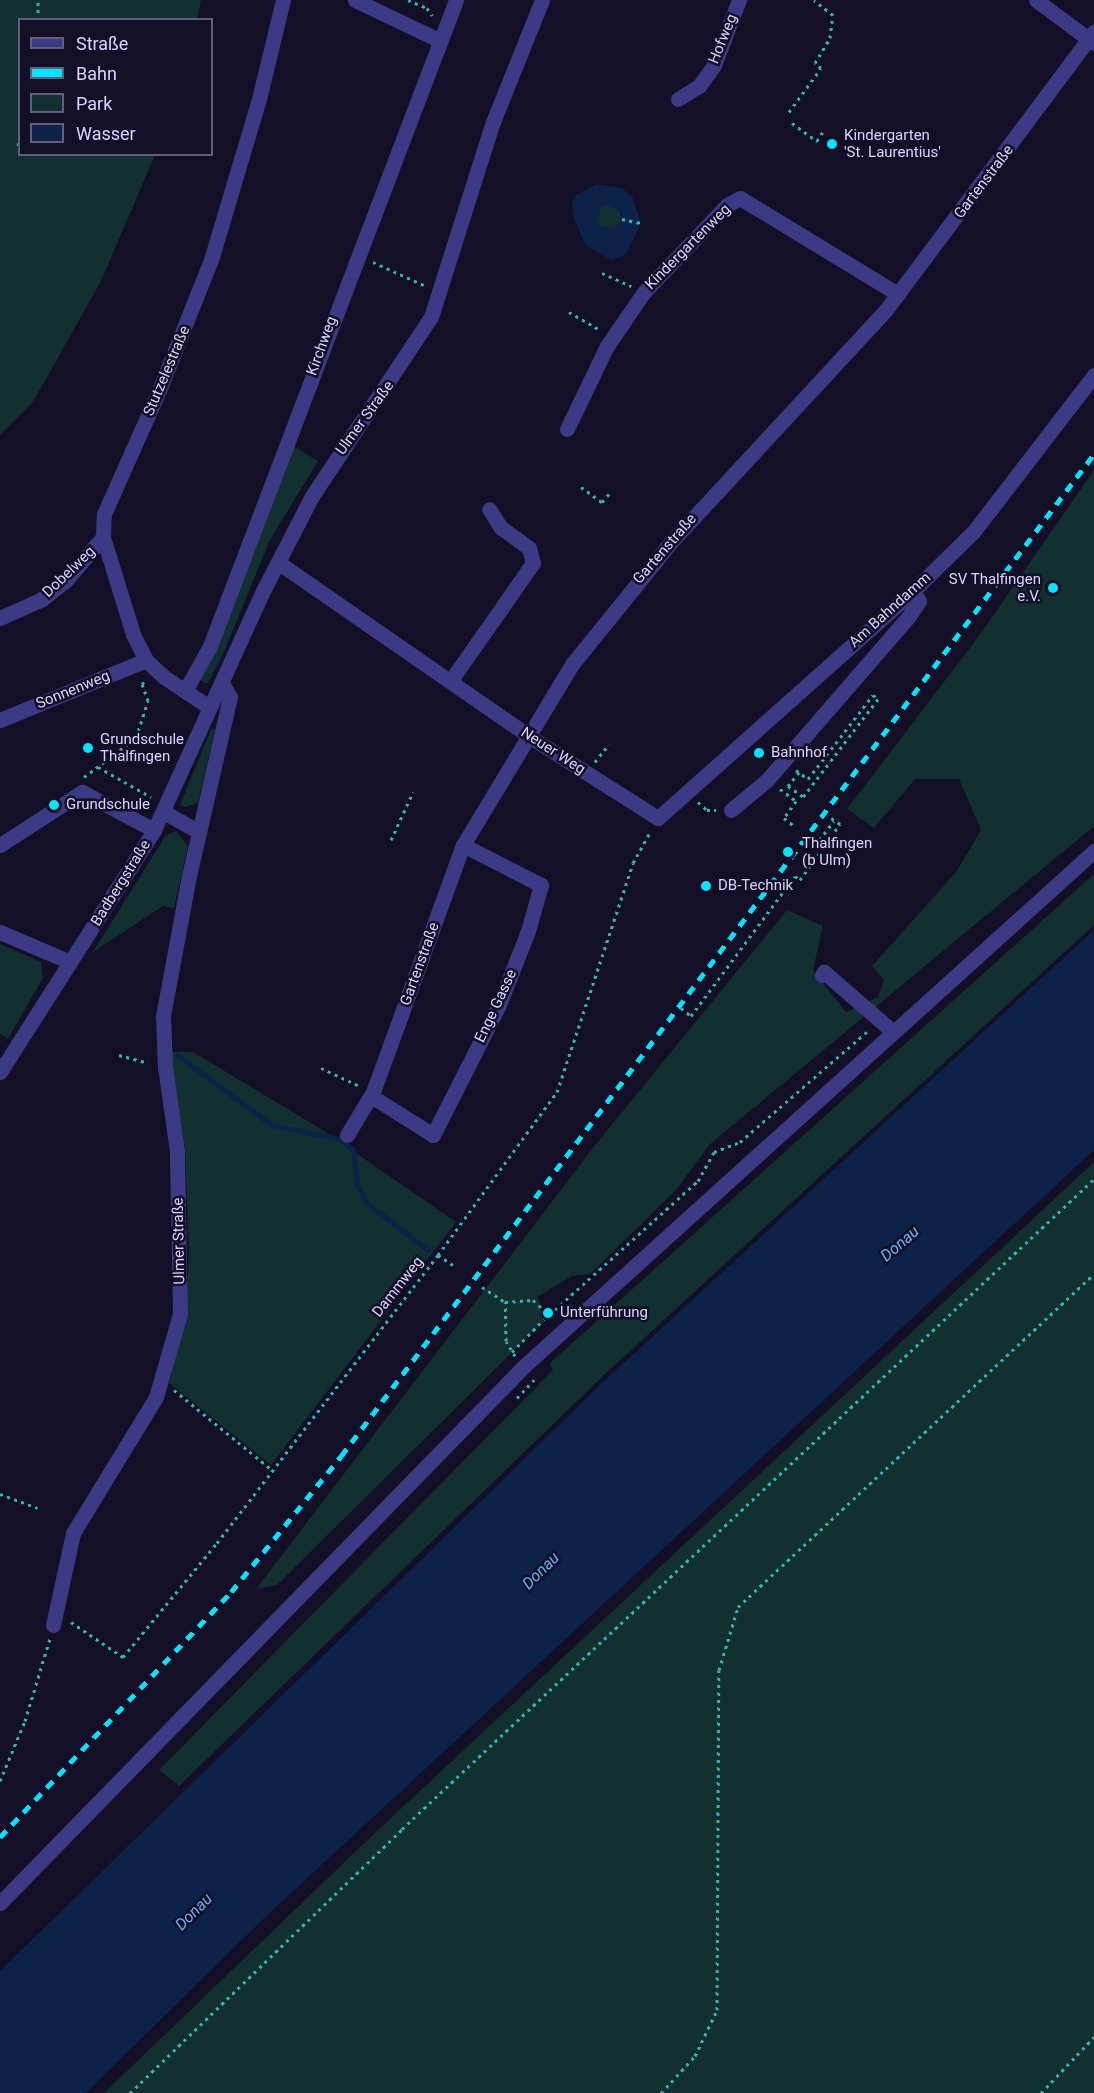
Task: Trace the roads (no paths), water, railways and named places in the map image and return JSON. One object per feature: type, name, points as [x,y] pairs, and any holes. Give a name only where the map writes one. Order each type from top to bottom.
[{"type":"street","name":"Stutzelestraße","points":[[209,707],[150,665],[133,634],[103,537],[104,514],[160,388],[211,260],[259,99],[283,0]]},
{"type":"street","points":[[355,0],[441,41]]},
{"type":"street","name":"Kirchweg","points":[[185,691],[210,646],[410,111],[441,41],[456,0]]},
{"type":"street","name":"Ulmer Straße","points":[[54,1618],[73,1533],[142,1422],[162,1380],[180,1314],[177,1151],[165,1067],[165,991],[230,697],[222,683],[279,563],[338,453],[396,375],[440,299],[494,122],[542,0]]},
{"type":"street","name":"Hofweg","points":[[678,99],[699,86],[714,65],[739,0]]},
{"type":"street","points":[[1036,0],[1092,38]]},
{"type":"street","name":"Gartenstraße","points":[[347,1135],[372,1094],[463,845],[527,735],[612,610],[721,486],[842,361],[898,294],[1092,38]]},
{"type":"street","name":"Kindergartenweg","points":[[567,429],[612,337],[644,292],[727,205],[740,198],[898,294]]},
{"type":"street","name":"Am Bahndamm","points":[[658,818],[913,591],[992,510],[1094,375]]},
{"type":"street","points":[[451,680],[533,563],[529,548],[501,528],[489,509]]},
{"type":"street","name":"Dobelweg","points":[[0,618],[42,599],[66,580],[103,537]]},
{"type":"street","name":"Neuer Weg","points":[[279,563],[451,680],[527,735],[658,818]]},
{"type":"street","points":[[731,810],[766,780],[909,616],[919,601],[913,591]]},
{"type":"street","name":"Sonnenweg","points":[[0,720],[150,665]]},
{"type":"street","name":"Badbergstraße","points":[[0,1072],[154,831],[222,683]]},
{"type":"street","points":[[0,845],[82,792],[154,831]]},
{"type":"street","points":[[164,812],[199,832]]},
{"type":"street","name":"Enge Gasse","points":[[372,1094],[433,1135],[500,1005],[528,931],[541,885],[463,845]]},
{"type":"street","points":[[0,1904],[523,1367],[892,1031],[1094,851]]},
{"type":"street","points":[[0,932],[70,962]]},
{"type":"street","points":[[822,975],[824,972],[892,1031]]},
{"type":"water","points":[[597,184],[621,188],[632,196],[641,223],[626,254],[612,260],[586,246],[574,218],[572,202],[576,195]],"holes":[[[608,205],[622,213],[619,225],[613,228],[601,226],[597,219],[602,207]]]},
{"type":"water","name":"Donau","points":[[1094,930],[1094,1150],[262,1920],[86,2093],[0,2093],[0,1971],[601,1384]]},
{"type":"waterway","points":[[177,1055],[272,1125],[339,1139],[353,1149],[357,1185],[367,1203],[428,1250]]},
{"type":"railway","points":[[0,1837],[231,1592],[341,1456],[1094,454]]},
{"type":"place","name":"Kindergarten 'St. Laurentius'","points":[[832,144]]},
{"type":"place","name":"SV Thalfingen e.V.","points":[[1053,588]]},
{"type":"place","name":"Grundschule Thalfingen","points":[[88,748]]},
{"type":"place","name":"Bahnhof","points":[[759,753]]},
{"type":"place","name":"Grundschule","points":[[54,805]]},
{"type":"place","name":"Thalfingen (b Ulm)","points":[[788,852]]},
{"type":"place","name":"DB-Technik","points":[[706,886]]},
{"type":"place","name":"Unterführung","points":[[548,1313]]}]
